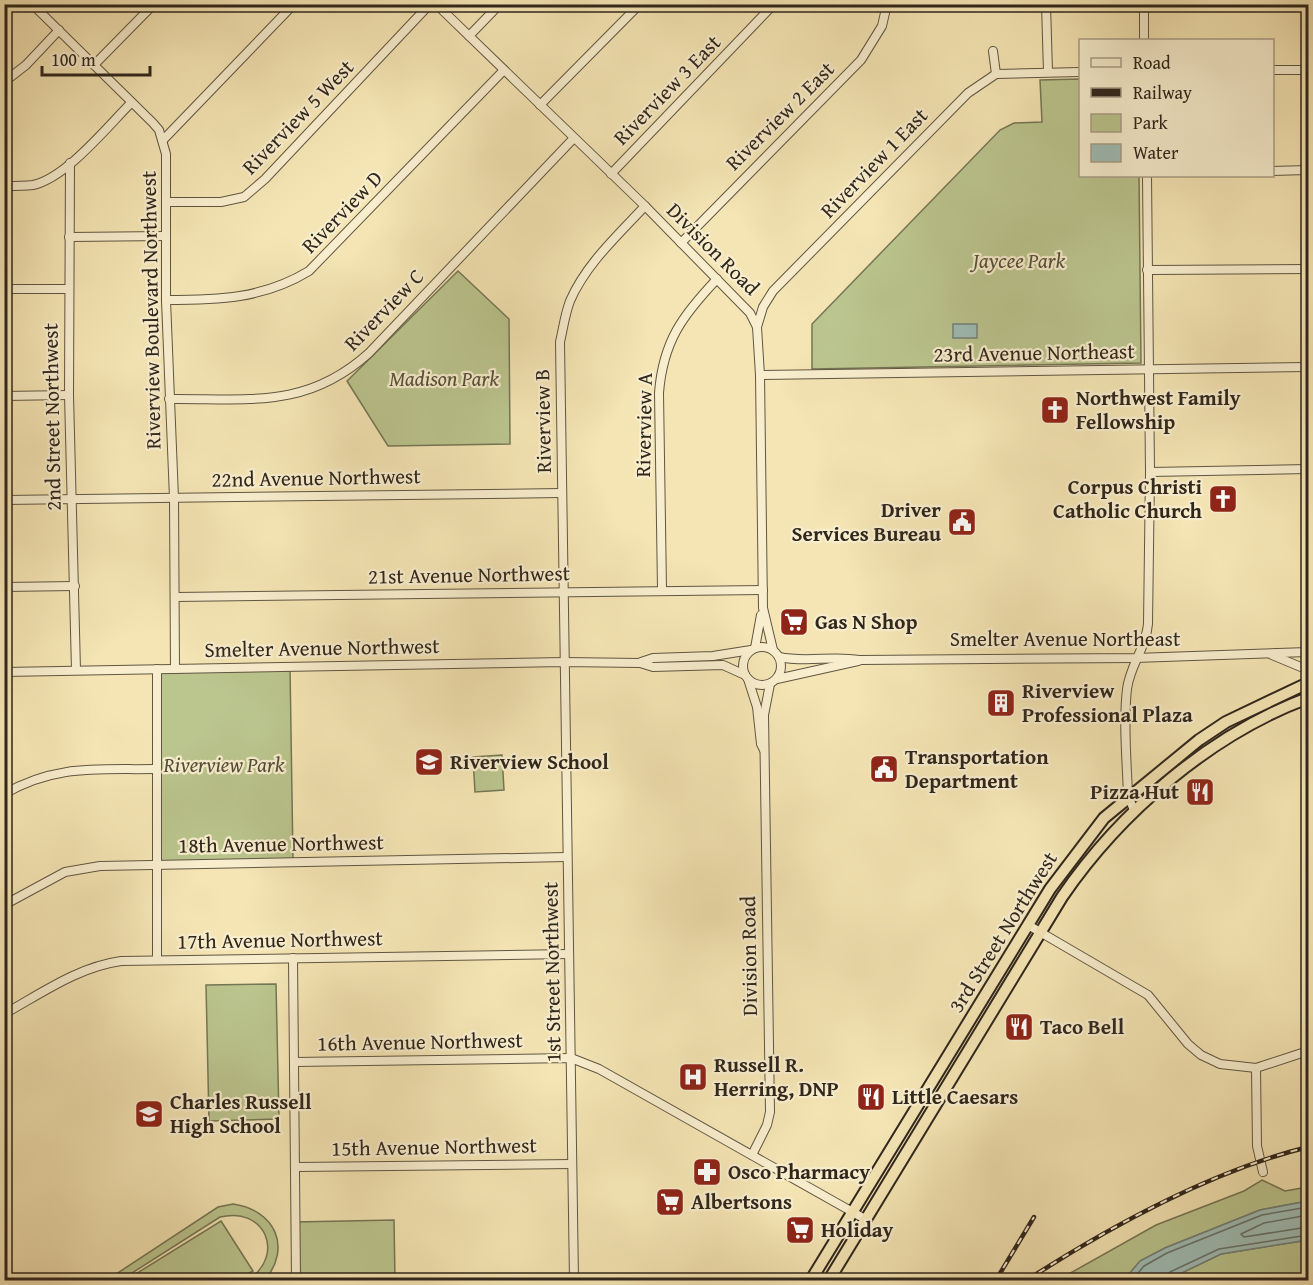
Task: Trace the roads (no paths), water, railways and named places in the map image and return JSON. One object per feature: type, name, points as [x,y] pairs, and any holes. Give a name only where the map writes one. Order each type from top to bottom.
[{"type":"highway","name":"3rd Street Northwest","points":[[811,1281],[1028,925],[1076,854],[1104,818],[1190,747],[1226,722],[1308,682]]},
{"type":"highway","name":"3rd Street Northwest","points":[[829,1281],[1082,869],[1134,810],[1193,762],[1235,736],[1308,698]]},
{"type":"street","name":"Riverview Boulevard Northwest","points":[[32,4],[153,123],[163,140],[166,154],[166,300],[174,498],[175,669]]},
{"type":"street","points":[[94,65],[154,4]]},
{"type":"street","points":[[163,140],[294,4]]},
{"type":"street","name":"Riverview 5 West","points":[[166,202],[220,202],[244,197],[266,179],[430,4]]},
{"type":"street","name":"Division Road","points":[[436,4],[573,140],[645,206],[750,313],[757,327],[760,375],[763,608],[773,650]]},
{"type":"street","points":[[469,36],[500,4]]},
{"type":"street","points":[[540,105],[640,4]]},
{"type":"street","name":"Riverview 3 East","points":[[611,174],[774,4]]},
{"type":"street","name":"Riverview 2 East","points":[[681,243],[861,60],[882,26],[887,4]]},
{"type":"street","points":[[1046,4],[1048,72]]},
{"type":"street","points":[[1144,4],[1144,39]]},
{"type":"street","points":[[4,82],[26,65],[59,30]]},
{"type":"street","points":[[993,51],[996,74],[1079,72]]},
{"type":"street","name":"Riverview D","points":[[166,300],[223,300],[255,296],[282,287],[309,271],[504,70]]},
{"type":"street","points":[[1274,70],[1308,70]]},
{"type":"street","name":"Riverview 1 East","points":[[757,327],[763,307],[773,291],[968,93],[996,74]]},
{"type":"street","points":[[4,186],[34,184],[48,179],[70,163],[131,103]]},
{"type":"street","name":"Riverview C","points":[[169,399],[294,396],[337,379],[369,353],[573,140]]},
{"type":"street","name":"2nd Street Northwest","points":[[70,163],[69,395],[76,670]]},
{"type":"street","points":[[1274,171],[1308,170]]},
{"type":"street","points":[[1134,810],[1128,796],[1127,691],[1135,658],[1148,635],[1150,472],[1147,177]]},
{"type":"street","name":"Riverview B","points":[[564,662],[560,342],[570,302],[594,261],[645,206]]},
{"type":"street","points":[[69,237],[166,236]]},
{"type":"street","points":[[1147,270],[1308,269]]},
{"type":"street","name":"Riverview A","points":[[662,589],[659,393],[661,368],[679,322],[717,279]]},
{"type":"street","points":[[4,289],[68,289]]},
{"type":"street","name":"23rd Avenue Northeast","points":[[760,375],[1308,367]]},
{"type":"street","points":[[4,396],[69,395]]},
{"type":"street","points":[[1150,472],[1308,469]]},
{"type":"street","name":"22nd Avenue Northwest","points":[[4,500],[562,493]]},
{"type":"street","points":[[4,587],[75,586]]},
{"type":"street","name":"21st Avenue Northwest","points":[[175,597],[662,589],[763,590]]},
{"type":"street","name":"Division Road","points":[[753,649],[763,608]]},
{"type":"street","points":[[764,647],[773,650],[782,666],[777,679],[770,684],[760,685],[747,677],[743,662],[753,649],[764,647]]},
{"type":"street","name":"Smelter Avenue Northwest","points":[[640,663],[653,658],[713,656],[753,649]]},
{"type":"street","name":"Smelter Avenue Northeast","points":[[779,657],[799,661],[846,658],[859,660],[1135,658],[1272,655],[1284,651],[1308,652]]},
{"type":"street","name":"Smelter Avenue Northeast","points":[[1272,655],[1308,670]]},
{"type":"street","name":"Smelter Avenue Northeast","points":[[777,679],[859,660]]},
{"type":"street","name":"Smelter Avenue Northwest","points":[[4,672],[564,662],[640,663],[653,667],[723,665],[747,677]]},
{"type":"street","name":"1st Street Northwest","points":[[564,662],[574,1281]]},
{"type":"street","points":[[157,669],[155,769],[157,960]]},
{"type":"street","name":"Division Road","points":[[747,677],[757,707],[764,752]]},
{"type":"street","name":"Division Road","points":[[752,1155],[767,1125],[770,1112],[764,703],[770,684]]},
{"type":"street","points":[[4,794],[46,774],[71,770],[155,769]]},
{"type":"street","name":"18th Avenue Northwest","points":[[4,905],[65,872],[100,866],[156,863],[567,857]]},
{"type":"street","points":[[1028,925],[1148,995],[1174,1030],[1201,1055],[1220,1064],[1256,1068],[1308,1051]]},
{"type":"street","name":"17th Avenue Northwest","points":[[4,1014],[98,964],[157,960],[569,954]]},
{"type":"street","points":[[293,958],[296,1281]]},
{"type":"street","name":"16th Avenue Northwest","points":[[294,1062],[571,1058],[599,1069],[865,1219]]},
{"type":"street","points":[[1256,1068],[1257,1146],[1263,1172]]},
{"type":"street","name":"15th Avenue Northwest","points":[[295,1167],[572,1164]]},
{"type":"water","points":[[953,324],[977,324],[977,338],[953,338]]},
{"type":"water","points":[[1308,1201],[1308,1240],[1221,1254],[1167,1280],[1124,1280],[1140,1261],[1165,1248],[1260,1210]]},
{"type":"railway","points":[[1027,1280],[1093,1240],[1163,1202],[1235,1170],[1308,1147]]},
{"type":"railway","points":[[996,1280],[1034,1217]]},
{"type":"place","name":"Northwest Family Fellowship","points":[[1055,410]]},
{"type":"place","name":"Corpus Christi Catholic Church","points":[[1223,499]]},
{"type":"place","name":"Driver Services Bureau","points":[[962,522]]},
{"type":"place","name":"Gas N Shop","points":[[794,622]]},
{"type":"place","name":"Riverview Professional Plaza","points":[[1001,703]]},
{"type":"place","name":"Riverview School","points":[[429,762]]},
{"type":"place","name":"Transportation Department","points":[[884,769]]},
{"type":"place","name":"Pizza Hut","points":[[1200,792]]},
{"type":"place","name":"Taco Bell","points":[[1019,1027]]},
{"type":"place","name":"Russell R. Herring, DNP","points":[[693,1077]]},
{"type":"place","name":"Little Caesars","points":[[871,1097]]},
{"type":"place","name":"Charles Russell High School","points":[[149,1114]]},
{"type":"place","name":"Osco Pharmacy","points":[[707,1172]]},
{"type":"place","name":"Albertsons","points":[[670,1202]]},
{"type":"place","name":"Holiday","points":[[800,1230]]},
{"type":"park label","name":"Jaycee Park","points":[[1019,261]]},
{"type":"park label","name":"Madison Park","points":[[444,379]]},
{"type":"park label","name":"Riverview Park","points":[[224,765]]}]
